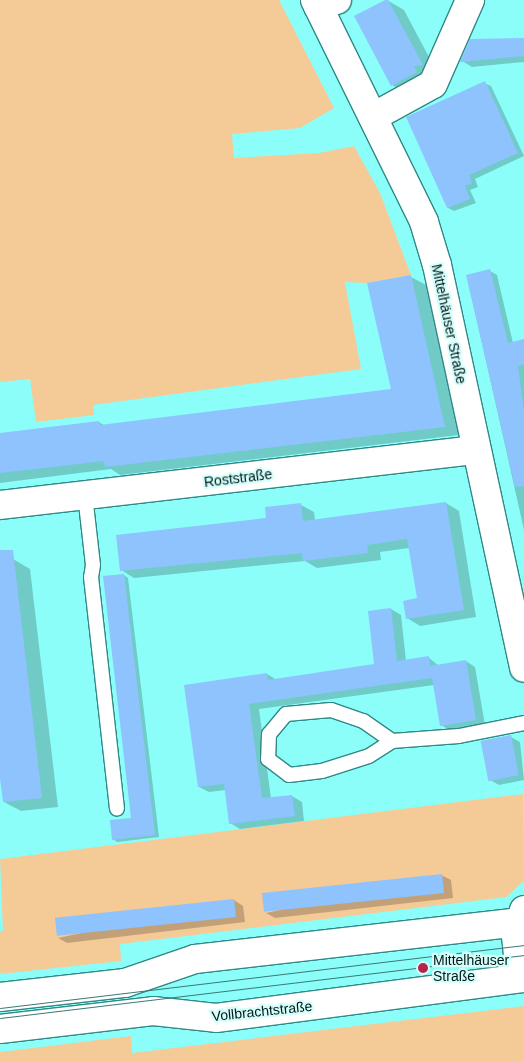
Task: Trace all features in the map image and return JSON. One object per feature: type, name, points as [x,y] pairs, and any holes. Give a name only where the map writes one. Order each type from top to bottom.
[{"type":"street","points":[[373,117],[433,84],[470,0]]},
{"type":"street","name":"Mittelhäuser Straße","points":[[323,2],[373,117],[406,180],[437,265],[524,668]]},
{"type":"street","name":"Roststraße","points":[[0,506],[476,450]]},
{"type":"street","points":[[0,997],[124,983],[195,959],[521,916],[517,945],[524,968]]},
{"type":"street","name":"Vollbrachtstraße","points":[[0,1029],[153,1011],[216,1018],[524,978]]},
{"type":"lane","points":[[85,495],[93,565],[91,577],[117,809]]},
{"type":"lane","points":[[392,741],[363,721],[331,710],[286,714],[269,734],[268,760],[289,775],[322,771],[369,756],[392,741],[459,736],[524,723]]},
{"type":"shaded area","points":[[0,0],[279,0],[334,108],[300,128],[232,134],[234,158],[319,153],[354,146],[380,193],[411,275],[367,283],[345,282],[361,369],[93,405],[94,415],[36,422],[30,379],[0,382]]},
{"type":"shaded area","points":[[523,794],[524,881],[506,897],[120,944],[121,961],[0,974],[0,931],[3,931],[0,859]]},
{"type":"shaded area","points":[[524,1006],[524,1062],[0,1062],[0,1052],[131,1036],[132,1053]]},
{"type":"building","points":[[388,0],[423,65],[414,66],[417,72],[391,86],[354,16]]},
{"type":"building","points":[[524,38],[524,56],[460,62],[470,39]]},
{"type":"building","points":[[485,81],[518,153],[469,175],[472,183],[465,186],[470,199],[447,208],[406,117]]},
{"type":"building","points":[[490,269],[508,343],[524,339],[524,364],[518,366],[524,412],[524,486],[515,487],[466,275]]},
{"type":"building","points":[[411,275],[445,427],[105,467],[104,461],[0,473],[0,433],[99,421],[100,425],[391,389],[367,283]]},
{"type":"building","points":[[446,502],[464,610],[406,619],[403,601],[417,598],[407,539],[367,545],[368,553],[303,561],[302,553],[120,571],[116,535],[266,518],[265,507],[301,503],[303,521]]},
{"type":"building","points":[[0,550],[13,550],[42,798],[3,802],[0,778]]},
{"type":"building","points":[[124,574],[155,835],[112,840],[110,820],[131,818],[103,576]]},
{"type":"building","points":[[391,608],[397,661],[429,656],[430,666],[466,660],[476,720],[440,726],[432,678],[249,704],[262,798],[292,795],[295,816],[229,824],[224,784],[198,787],[184,685],[267,673],[268,680],[374,664],[368,611]]},
{"type":"building","points":[[511,735],[519,775],[488,781],[481,741]]},
{"type":"building","points":[[442,874],[444,893],[264,912],[262,893]]},
{"type":"building","points":[[234,899],[236,917],[57,936],[55,918]]},
{"type":"tram line","points":[[0,1008],[524,945]]},
{"type":"tram line","points":[[0,1018],[524,955]]},
{"type":"place","name":"Mittelhäuser Straße","points":[[423,968]]}]
